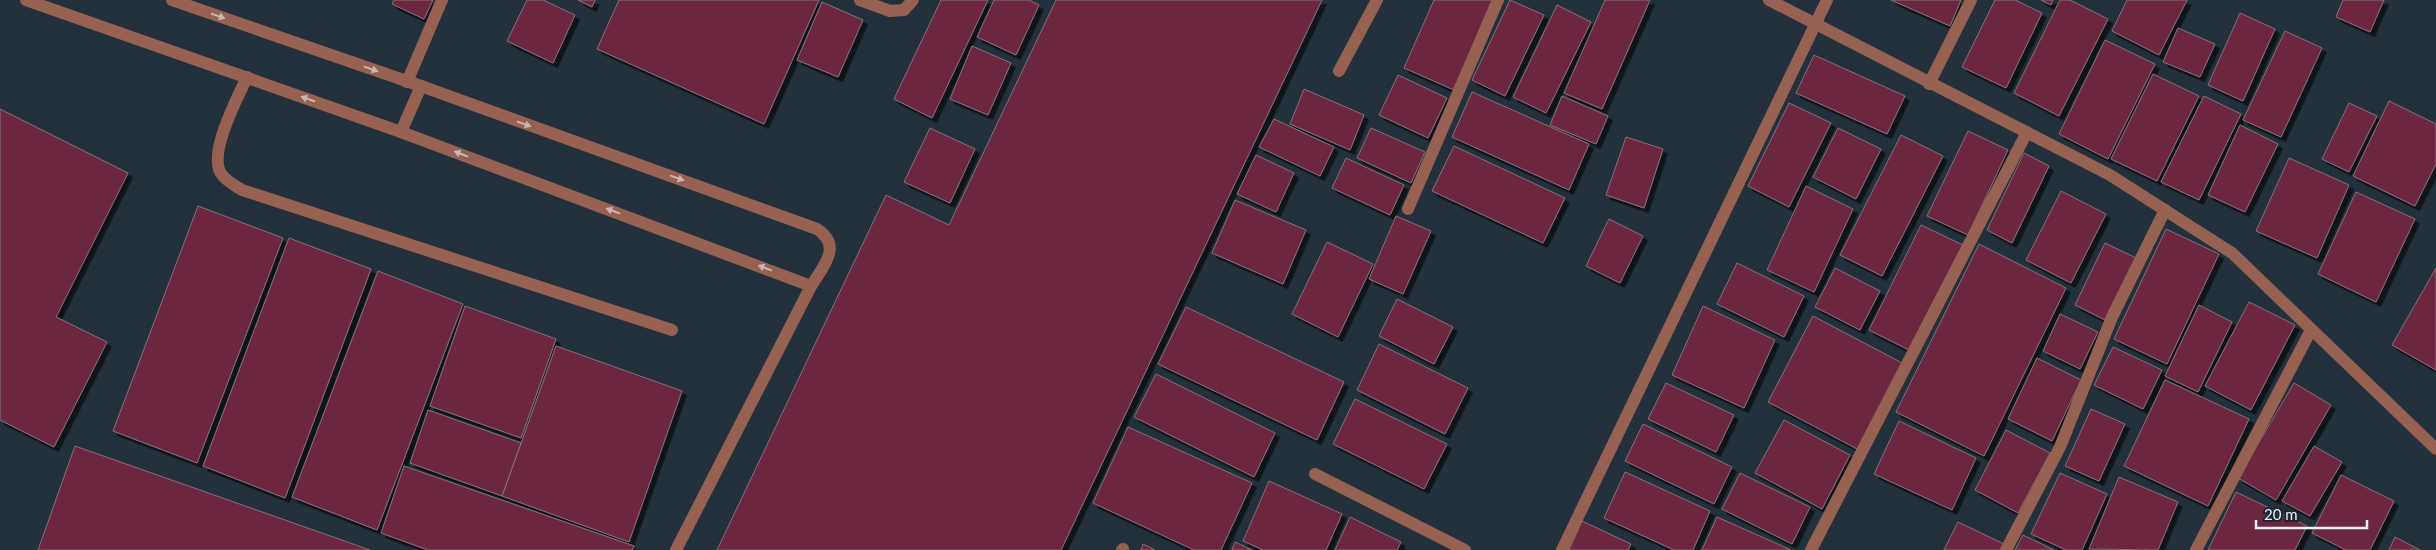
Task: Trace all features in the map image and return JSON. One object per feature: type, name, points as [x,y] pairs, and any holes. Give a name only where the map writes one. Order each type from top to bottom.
[{"type":"street","points":[[26,0],[401,132],[811,286]]},
{"type":"street","points":[[172,0],[421,86],[817,229],[829,239],[831,249],[827,260],[811,286],[676,550]]},
{"type":"street","points":[[408,82],[442,0]]},
{"type":"street","points":[[860,0],[890,11],[904,10],[913,0]]},
{"type":"street","points":[[1339,71],[1377,0]]},
{"type":"street","points":[[1408,208],[1498,0]]},
{"type":"street","points":[[1769,0],[1929,84],[2110,175],[2232,253],[2436,449]]},
{"type":"street","points":[[1562,550],[1827,0]]},
{"type":"street","points":[[1929,84],[1971,0]]},
{"type":"street","points":[[247,77],[222,132],[218,166],[222,176],[242,190],[672,330]]},
{"type":"street","points":[[401,132],[421,86]]},
{"type":"street","points":[[1811,550],[2027,132]]},
{"type":"street","points":[[2006,550],[2060,446],[2112,317],[2165,210]]},
{"type":"street","points":[[2196,550],[2311,330]]},
{"type":"street","points":[[1315,474],[1465,550]]},
{"type":"building","points":[[394,0],[433,0],[424,19],[392,4]]},
{"type":"building","points":[[527,0],[543,0],[575,15],[553,63],[507,41]]},
{"type":"building","points":[[578,0],[595,0],[592,7]]},
{"type":"building","points":[[619,0],[819,0],[764,124],[597,49]]},
{"type":"building","points":[[941,0],[988,0],[932,118],[894,99]]},
{"type":"building","points":[[994,0],[1029,0],[1039,5],[1016,55],[977,37]]},
{"type":"building","points":[[1056,0],[1322,0],[1061,550],[717,550],[886,195],[949,225]]},
{"type":"building","points":[[1434,0],[1494,0],[1454,90],[1404,68]]},
{"type":"building","points":[[1510,0],[1544,15],[1505,96],[1472,80]]},
{"type":"building","points":[[1605,0],[1650,0],[1602,109],[1564,93]]},
{"type":"building","points":[[1891,0],[1961,0],[1950,26]]},
{"type":"building","points":[[1995,0],[2015,0],[2042,13],[2006,88],[1962,67]]},
{"type":"building","points":[[2041,0],[2053,0],[2051,5]]},
{"type":"building","points":[[2060,0],[2070,0],[2108,19],[2059,116],[2014,93]]},
{"type":"building","points":[[2127,0],[2187,0],[2159,55],[2112,31]]},
{"type":"building","points":[[2343,0],[2384,0],[2370,32],[2336,17]]},
{"type":"building","points":[[822,2],[863,20],[838,77],[797,60]]},
{"type":"building","points":[[1557,5],[1591,22],[1546,113],[1513,97]]},
{"type":"building","points":[[2240,13],[2275,29],[2243,101],[2208,85]]},
{"type":"building","points":[[2178,28],[2215,44],[2200,77],[2163,62]]},
{"type":"building","points":[[2285,31],[2322,48],[2281,137],[2243,120]]},
{"type":"building","points":[[2105,40],[2155,64],[2108,159],[2059,134]]},
{"type":"building","points":[[972,46],[1011,63],[988,115],[950,99]]},
{"type":"building","points":[[1814,55],[1905,96],[1887,134],[1796,93]]},
{"type":"building","points":[[2153,74],[2199,96],[2157,181],[2111,159]]},
{"type":"building","points":[[1398,75],[1447,98],[1428,138],[1379,115]]},
{"type":"building","points":[[1304,89],[1364,115],[1350,150],[1290,124]]},
{"type":"building","points":[[1472,92],[1589,144],[1569,190],[1452,137]]},
{"type":"building","points":[[1562,96],[1608,116],[1596,144],[1550,125]]},
{"type":"building","points":[[2204,96],[2241,114],[2199,200],[2161,182]]},
{"type":"building","points":[[2389,101],[2436,124],[2436,164],[2415,206],[2353,176]]},
{"type":"building","points":[[1789,103],[1831,123],[1789,207],[1748,186]]},
{"type":"building","points":[[2349,103],[2377,116],[2349,172],[2322,159]]},
{"type":"building","points":[[0,109],[128,173],[56,317],[107,342],[54,447],[0,420]]},
{"type":"building","points":[[1274,119],[1334,147],[1320,176],[1259,147]]},
{"type":"building","points":[[2240,125],[2278,144],[2245,212],[2208,195]]},
{"type":"building","points":[[930,128],[975,149],[950,203],[904,182]]},
{"type":"building","points":[[1371,128],[1425,152],[1411,183],[1357,158]]},
{"type":"building","points":[[1838,128],[1881,149],[1856,199],[1813,177]]},
{"type":"building","points":[[1968,131],[2008,150],[1968,235],[1927,216]]},
{"type":"building","points":[[1901,135],[1943,156],[1882,276],[1840,255]]},
{"type":"building","points":[[1626,137],[1663,149],[1644,208],[1606,195]]},
{"type":"building","points":[[1454,146],[1565,198],[1543,243],[1432,191]]},
{"type":"building","points":[[2024,153],[2049,166],[2012,243],[1987,230]]},
{"type":"building","points":[[1256,155],[1294,173],[1276,212],[1237,194]]},
{"type":"building","points":[[1346,158],[1404,185],[1390,215],[1332,188]]},
{"type":"building","points":[[2289,158],[2349,185],[2317,258],[2256,231]]},
{"type":"building","points":[[1806,186],[1853,209],[1814,292],[1767,270]]},
{"type":"building","points":[[2061,191],[2106,214],[2071,283],[2026,260]]},
{"type":"building","points":[[2356,192],[2415,219],[2376,302],[2318,274]]},
{"type":"building","points":[[1235,200],[1306,230],[1283,284],[1212,253]]},
{"type":"building","points":[[198,206],[283,238],[197,463],[113,431]]},
{"type":"building","points":[[1396,216],[1431,231],[1403,294],[1369,279]]},
{"type":"building","points":[[1609,219],[1643,236],[1620,283],[1586,266]]},
{"type":"building","points":[[1921,225],[1963,245],[1911,351],[1869,330]]},
{"type":"building","points":[[2166,229],[2219,254],[2167,364],[2114,339]]},
{"type":"building","points":[[289,238],[371,269],[285,498],[203,466]]},
{"type":"building","points":[[1327,242],[1373,264],[1338,337],[1292,314]]},
{"type":"building","points":[[2105,243],[2136,258],[2105,320],[2075,305]]},
{"type":"building","points":[[1979,244],[2066,288],[1984,456],[1896,412]]},
{"type":"building","points":[[1737,263],[1804,296],[1784,337],[1717,304]]},
{"type":"building","points":[[1835,268],[1880,291],[1860,330],[1815,307]]},
{"type":"building","points":[[2436,268],[2436,370],[2392,345]]},
{"type":"building","points":[[378,271],[463,304],[377,530],[292,497]]},
{"type":"building","points":[[1397,299],[1453,327],[1434,364],[1379,336]]},
{"type":"building","points":[[2249,302],[2295,325],[2251,410],[2205,386]]},
{"type":"building","points":[[2199,305],[2232,322],[2198,392],[2165,376]]},
{"type":"building","points":[[465,306],[556,339],[521,438],[430,406]]},
{"type":"building","points":[[1703,306],[1775,340],[1744,408],[1672,375]]},
{"type":"building","points":[[1186,307],[1344,382],[1317,440],[1158,364]]},
{"type":"building","points":[[2060,314],[2098,332],[2080,369],[2043,351]]},
{"type":"building","points":[[1813,316],[1904,364],[1859,450],[1768,402]]},
{"type":"building","points":[[1379,344],[1468,388],[1445,434],[1357,390]]},
{"type":"building","points":[[556,346],[682,391],[629,542],[502,496]]},
{"type":"building","points":[[2113,347],[2162,370],[2143,409],[2094,385]]},
{"type":"building","points":[[2037,358],[2081,380],[2052,441],[2008,419]]},
{"type":"building","points":[[1156,374],[1275,433],[1254,477],[1134,417]]},
{"type":"building","points":[[2165,380],[2249,419],[2208,506],[2124,466]]},
{"type":"building","points":[[1666,383],[1734,415],[1716,452],[1648,419]]},
{"type":"building","points":[[2294,383],[2331,405],[2276,500],[2238,478]]},
{"type":"building","points":[[1355,399],[1447,444],[1424,489],[1333,444]]},
{"type":"building","points":[[2091,409],[2125,424],[2099,481],[2065,466]]},
{"type":"building","points":[[428,410],[521,443],[502,496],[410,463]]},
{"type":"building","points":[[1784,420],[1850,455],[1822,509],[1755,473]]},
{"type":"building","points":[[1899,421],[1976,458],[1952,510],[1874,474]]},
{"type":"building","points":[[1643,424],[1732,467],[1714,504],[1625,461]]},
{"type":"building","points":[[1128,427],[1252,483],[1221,550],[1194,550],[1093,503]]},
{"type":"building","points":[[2006,430],[2050,453],[2018,513],[1975,490]]},
{"type":"building","points":[[75,446],[370,550],[38,550]]},
{"type":"building","points":[[2314,446],[2342,462],[2310,516],[2282,501]]},
{"type":"building","points":[[404,466],[634,546],[632,550],[428,550],[381,533]]},
{"type":"building","points":[[1625,472],[1710,511],[1693,550],[1674,550],[1604,518]]},
{"type":"building","points":[[1740,473],[1810,507],[1792,544],[1722,509]]},
{"type":"building","points":[[2060,473],[2107,494],[2082,550],[2066,550],[2031,534]]},
{"type":"building","points":[[2341,475],[2394,501],[2370,550],[2346,550],[2312,533]]},
{"type":"building","points":[[2119,477],[2178,502],[2158,550],[2089,549]]},
{"type":"building","points":[[1269,481],[1342,514],[1326,550],[1263,550],[1243,541]]},
{"type":"building","points":[[2236,492],[2307,526],[2295,550],[2208,550]]},
{"type":"building","points":[[1350,517],[1401,542],[1397,550],[1335,550]]},
{"type":"building","points":[[1717,517],[1791,550],[1702,550]]},
{"type":"building","points":[[1582,521],[1631,544],[1628,550],[1569,550]]},
{"type":"building","points":[[1958,522],[2004,544],[2001,550],[1944,550]]},
{"type":"building","points":[[2023,535],[2054,550],[2015,550]]},
{"type":"building","points":[[2395,537],[2420,550],[2389,550]]},
{"type":"building","points":[[1235,542],[1252,550],[1232,550]]},
{"type":"building","points":[[1143,544],[1155,550],[1141,550]]}]
